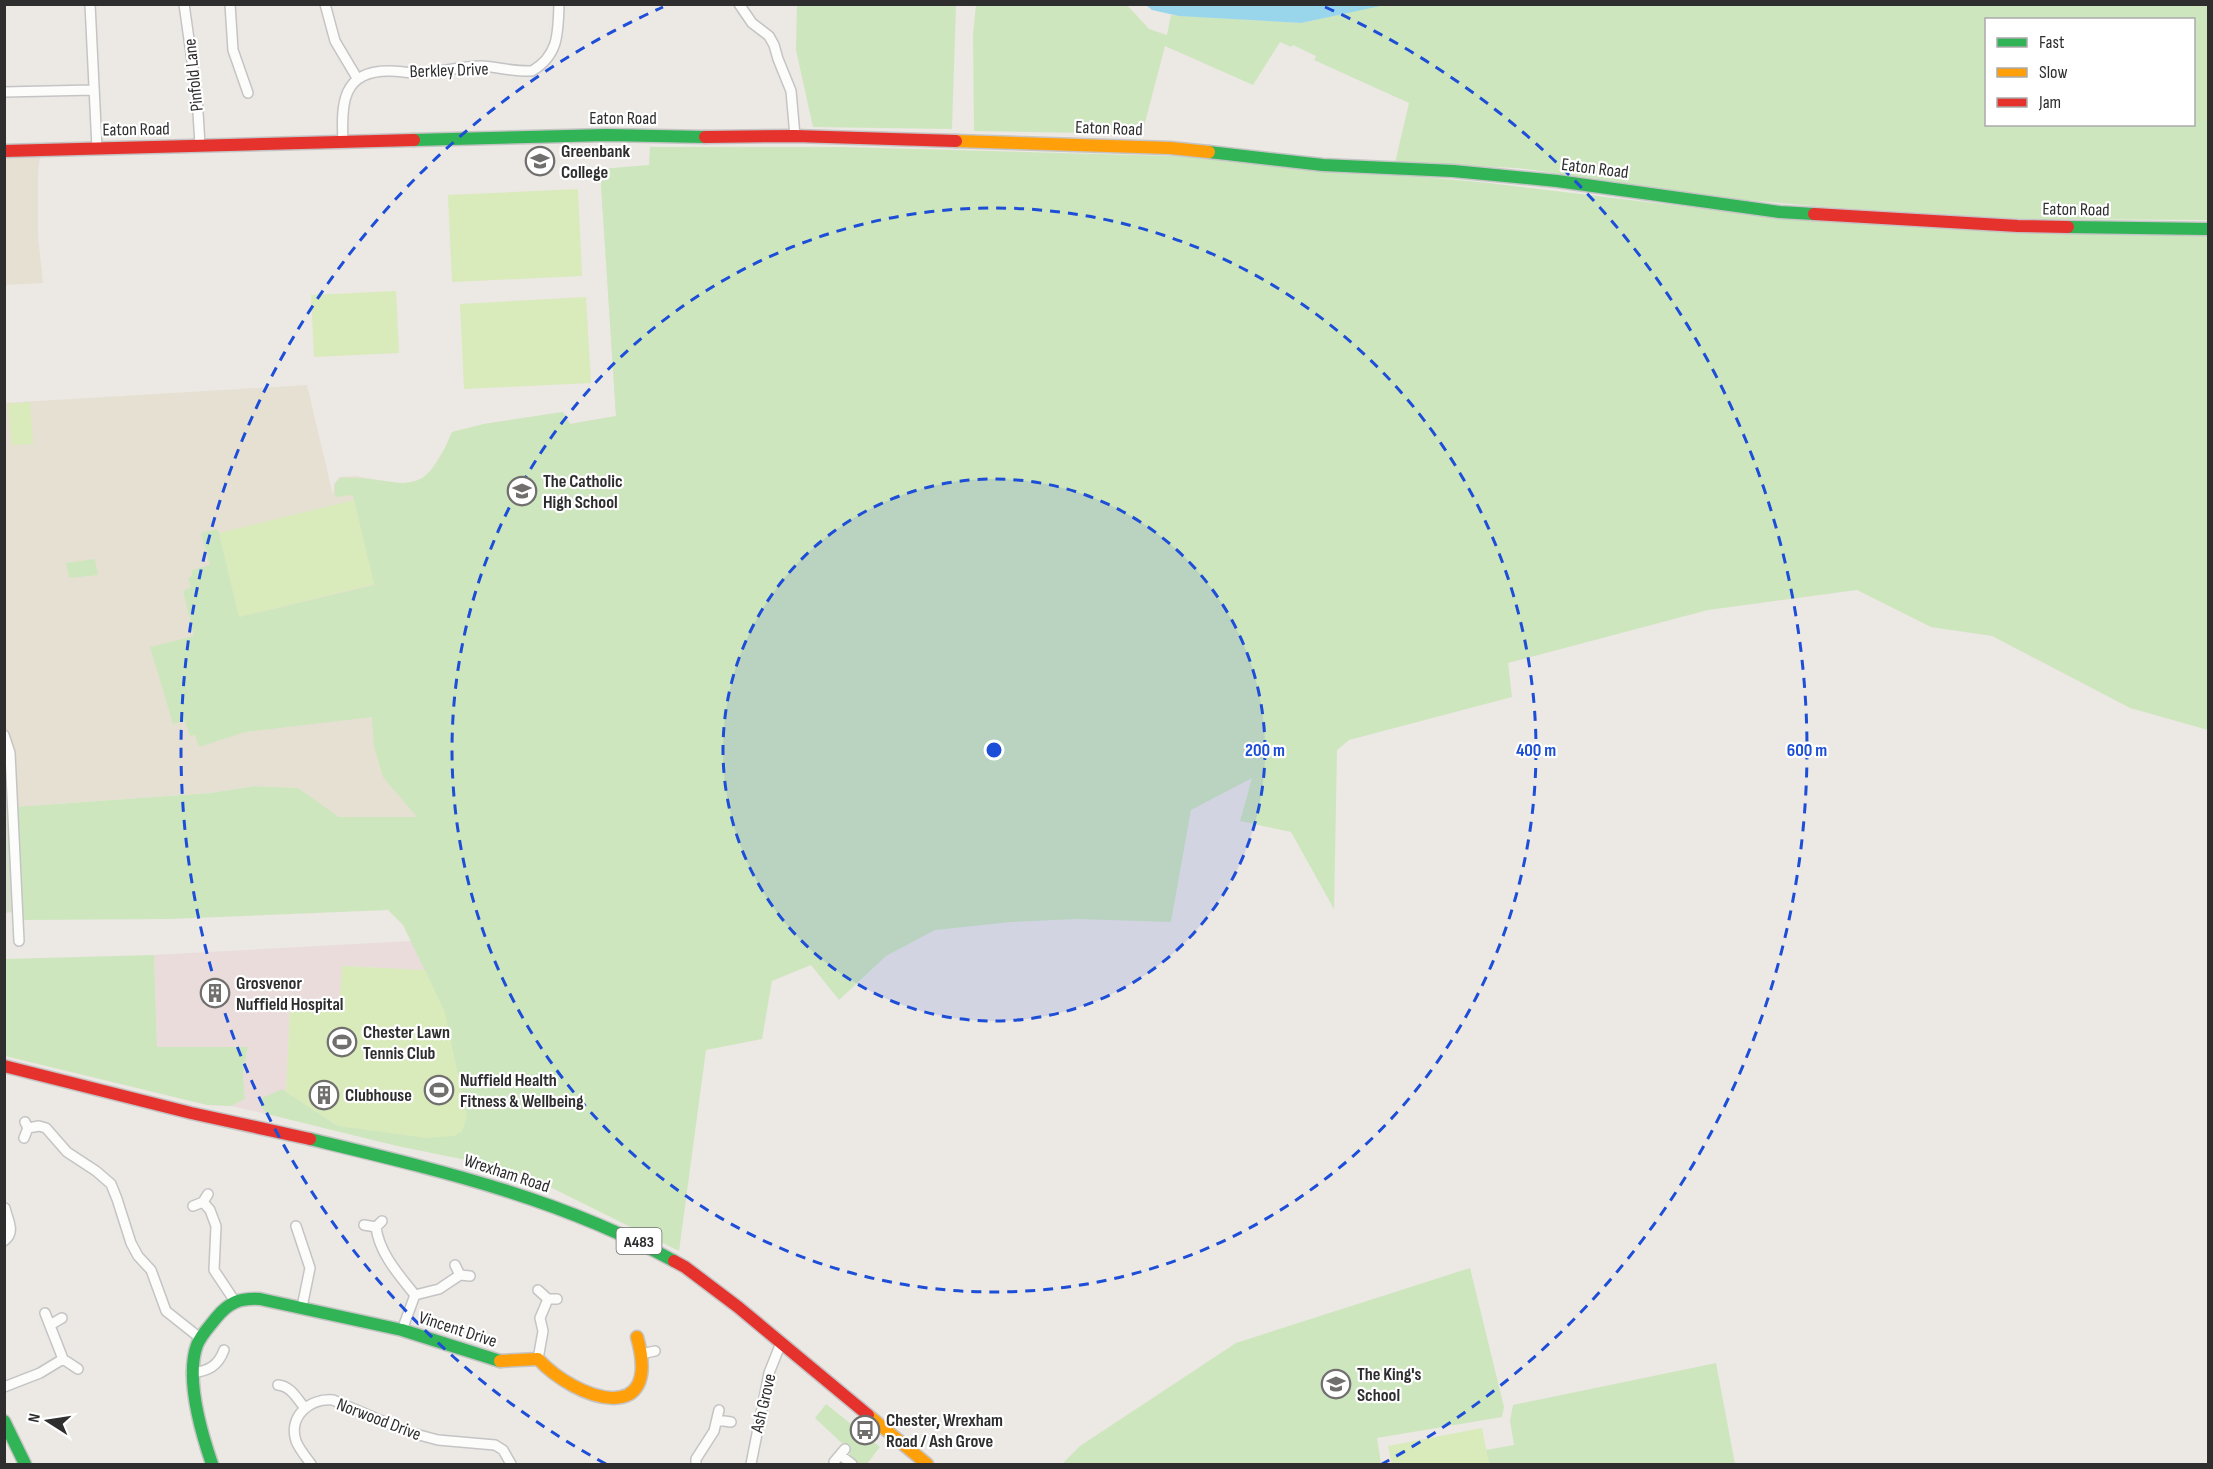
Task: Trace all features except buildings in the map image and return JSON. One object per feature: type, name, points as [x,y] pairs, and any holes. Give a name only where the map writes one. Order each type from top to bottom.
[{"type":"main road","name":"Eaton Road","points":[[4,151],[549,136],[795,136],[1205,150],[1323,165],[1453,171],[1557,181],[1779,212],[2018,226],[2208,229]]},
{"type":"main road","name":"Wrexham Road","points":[[4,1066],[492,1185],[632,1238],[685,1267],[738,1307],[927,1464]]},
{"type":"main road","name":"Vincent Drive","points":[[234,1300],[260,1299],[402,1330],[502,1362],[538,1359]]},
{"type":"main road","points":[[212,1464],[191,1373],[195,1350],[200,1338],[234,1300]]},
{"type":"main road","points":[[538,1359],[549,1372],[561,1379],[602,1399],[617,1400],[626,1398],[638,1386],[643,1376],[637,1337]]},
{"type":"main road","points":[[4,1421],[25,1464]]},
{"type":"street","points":[[90,4],[97,148]]},
{"type":"street","name":"Pinfold Lane","points":[[184,4],[197,96],[200,146]]},
{"type":"street","points":[[231,4],[233,50],[243,89]]},
{"type":"street","points":[[325,4],[335,41],[357,78],[350,86],[342,108],[343,141]]},
{"type":"street","name":"Berkley Drive","points":[[357,78],[371,72],[417,73],[473,67],[532,71],[549,58],[553,49],[558,35],[559,4]]},
{"type":"street","points":[[740,4],[752,23],[769,36],[774,45],[791,91],[795,136]]},
{"type":"street","points":[[4,92],[93,90]]},
{"type":"street","points":[[4,735],[10,753],[19,941]]},
{"type":"street","points":[[24,1138],[26,1125],[46,1128],[67,1152],[111,1184],[131,1243],[138,1256],[151,1270],[166,1311],[200,1338]]},
{"type":"street","points":[[193,1206],[205,1198],[216,1226],[214,1270],[234,1300]]},
{"type":"street","points":[[4,1241],[10,1237],[12,1229],[5,1208]]},
{"type":"street","name":"Vincent Drive","points":[[364,1225],[379,1224],[377,1237],[382,1247],[415,1295]]},
{"type":"street","points":[[296,1226],[310,1268],[302,1307]]},
{"type":"street","name":"Vincent Drive","points":[[415,1295],[439,1289],[465,1275],[456,1265]]},
{"type":"street","points":[[538,1290],[552,1299],[540,1318],[543,1331],[538,1359]]},
{"type":"street","name":"Vincent Drive","points":[[402,1330],[415,1295]]},
{"type":"street","points":[[45,1313],[63,1359],[78,1369]]},
{"type":"street","points":[[50,1325],[62,1318]]},
{"type":"street","name":"Ash Grove","points":[[751,1464],[769,1373],[781,1343]]},
{"type":"street","points":[[191,1373],[214,1366],[220,1361],[224,1350]]},
{"type":"street","points":[[641,1354],[655,1351]]},
{"type":"street","points":[[4,1388],[40,1373],[63,1359]]},
{"type":"street","points":[[278,1385],[290,1389],[305,1408],[297,1418],[294,1430],[297,1443],[311,1464]]},
{"type":"street","name":"Norwood Drive","points":[[305,1408],[314,1401],[333,1400],[408,1432],[438,1440],[495,1445],[503,1450],[511,1464]]},
{"type":"street","points":[[696,1464],[696,1459],[714,1431],[718,1415],[731,1422]]},
{"type":"street","points":[[839,1456],[852,1464]]},
{"type":"shaded area","points":[[40,156],[38,237],[43,283],[5,285],[4,157]]},
{"type":"shaded area","name":"The Catholic High School","points":[[600,169],[696,410],[417,817],[339,817],[297,788],[255,786],[210,793],[14,807],[8,736],[4,726],[4,403],[307,385],[333,495],[334,484],[339,477],[356,476],[401,484],[422,479],[429,473],[445,448],[452,432],[484,424],[563,412],[570,424],[616,416]]},
{"type":"shaded area","points":[[411,941],[425,970],[343,966],[339,1011],[290,1008],[286,1092],[282,1089],[260,1105],[267,1114],[231,1106],[245,1098],[243,1074],[248,1047],[157,1047],[154,955]]},
{"type":"green space","points":[[1385,4],[2208,5],[2208,220],[2022,219],[1824,207],[1737,199],[1518,168],[1395,163],[1409,103],[1314,60],[1316,56],[1293,45],[1291,47],[1280,42],[1253,85],[1165,46],[1142,134],[974,131],[973,35],[976,5],[1127,5],[1149,29],[1167,35],[1171,15],[1301,23]]},
{"type":"green space","points":[[797,5],[956,5],[952,129],[813,127],[796,50]]},
{"type":"green space","points":[[650,147],[845,147],[1208,157],[1337,173],[1489,183],[1747,214],[1962,229],[2208,235],[2208,730],[2130,708],[1992,636],[1931,627],[1857,590],[1708,610],[1508,663],[1512,697],[1349,740],[1337,750],[1334,909],[1291,832],[1240,821],[1252,778],[1191,810],[1171,922],[1077,919],[1011,922],[935,930],[886,956],[839,1000],[811,965],[772,981],[762,1039],[706,1050],[679,1251],[540,1182],[491,1165],[397,1146],[267,1114],[260,1105],[262,1098],[282,1089],[338,1126],[445,1013],[403,925],[388,910],[168,919],[22,920],[14,807],[210,793],[255,786],[298,788],[339,817],[417,817],[383,777],[374,747],[372,717],[245,732],[199,747],[195,735],[190,736],[185,721],[173,724],[150,647],[194,636],[183,591],[191,587],[188,578],[192,576],[192,570],[210,565],[201,533],[217,529],[219,533],[239,617],[374,585],[353,495],[335,497],[335,484],[340,478],[408,483],[419,480],[430,471],[441,456],[452,432],[484,424],[563,412],[570,424],[616,416],[600,169],[649,165]]},
{"type":"green space","points":[[578,189],[582,276],[452,282],[448,195]]},
{"type":"green space","points":[[396,291],[399,353],[314,357],[311,295]]},
{"type":"green space","points":[[586,297],[591,383],[464,389],[460,304]]},
{"type":"green space","points":[[30,402],[33,444],[12,445],[8,404]]},
{"type":"green space","points":[[354,500],[374,584],[239,617],[219,533]]},
{"type":"green space","points":[[95,559],[98,575],[69,578],[66,563]]},
{"type":"green space","points":[[4,767],[7,770],[12,912],[5,913]]},
{"type":"green space","points":[[154,955],[157,1047],[248,1047],[243,1074],[245,1099],[231,1106],[207,1105],[5,1056],[5,959]]},
{"type":"green space","points":[[342,966],[425,970],[445,1013],[467,1117],[462,1131],[454,1136],[426,1138],[338,1126],[286,1092],[290,1008],[339,1011]]},
{"type":"green space","name":"The King's School","points":[[1470,1268],[1504,1407],[1502,1417],[1377,1438],[1381,1464],[1062,1464],[1080,1446],[1236,1343]]},
{"type":"green space","points":[[1716,1363],[1735,1464],[1489,1464],[1486,1450],[1514,1445],[1510,1421],[1513,1405]]},
{"type":"green space","points":[[826,1404],[880,1447],[867,1464],[858,1464],[849,1457],[850,1452],[846,1447],[815,1418]]},
{"type":"green space","points":[[1482,1428],[1489,1464],[1392,1464],[1388,1446]]},
{"type":"water","points":[[1146,5],[1385,5],[1301,23],[1179,16],[1152,10]]},
{"type":"traffic: fast","points":[[414,140],[607,135],[705,137]]},
{"type":"traffic: fast","points":[[1209,152],[1323,165],[1453,171],[1557,181],[1780,212],[1814,214]]},
{"type":"traffic: fast","points":[[2068,227],[2208,229]]},
{"type":"traffic: fast","points":[[310,1139],[451,1174],[541,1202],[586,1219],[674,1261]]},
{"type":"traffic: fast","points":[[212,1464],[196,1405],[194,1358],[197,1345],[205,1331],[221,1313],[235,1302],[260,1299],[402,1330],[500,1361]]},
{"type":"traffic: fast","points":[[4,1421],[25,1464]]},
{"type":"traffic: slow","points":[[956,141],[1170,148],[1209,152]]},
{"type":"traffic: slow","points":[[500,1361],[538,1359],[554,1374],[573,1386],[612,1398],[627,1395],[638,1385],[642,1366],[637,1337]]},
{"type":"traffic: slow","points":[[868,1415],[927,1464]]},
{"type":"traffic: jam","points":[[705,137],[795,136],[956,141]]},
{"type":"traffic: jam","points":[[4,151],[414,140]]},
{"type":"traffic: jam","points":[[1814,214],[2068,227]]},
{"type":"traffic: jam","points":[[4,1066],[191,1113],[310,1139]]},
{"type":"traffic: jam","points":[[674,1261],[738,1307],[868,1415]]},
{"type":"place","name":"Greenbank College","points":[[540,161]]},
{"type":"place","name":"The Catholic High School","points":[[522,491]]},
{"type":"place","name":"Grosvenor Nuffield Hospital","points":[[215,993]]},
{"type":"place","name":"Chester Lawn Tennis Club","points":[[342,1042]]},
{"type":"place","name":"Nuffield Health Fitness & Wellbeing","points":[[439,1090]]},
{"type":"place","name":"Clubhouse","points":[[324,1095]]},
{"type":"place","name":"The King's School","points":[[1336,1384]]},
{"type":"place","name":"Chester, Wrexham Road / Ash Grove","points":[[865,1430]]}]
